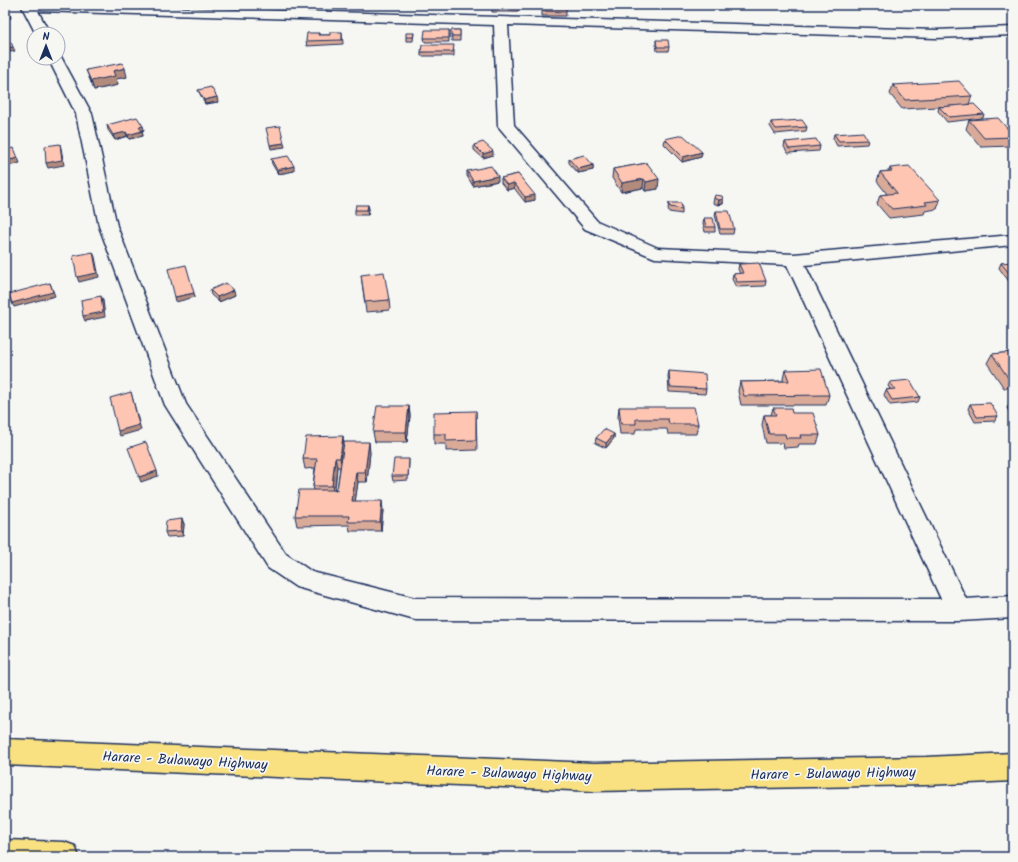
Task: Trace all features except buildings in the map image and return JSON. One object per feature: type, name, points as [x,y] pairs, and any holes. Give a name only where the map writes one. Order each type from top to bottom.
[{"type":"highway","name":"Harare - Bulawayo Highway","points":[[5,752],[594,777],[918,772],[1013,767]]},
{"type":"highway","points":[[5,855],[64,857]]},
{"type":"street","points":[[39,26],[28,6],[936,34],[1013,31]]},
{"type":"street","points":[[501,21],[506,126],[591,224],[655,253],[794,260],[1013,240]]},
{"type":"street","points":[[59,66],[84,114],[108,226],[176,405],[277,561],[305,580],[415,610],[959,610],[1013,606]]},
{"type":"street","points":[[794,260],[959,610]]}]
